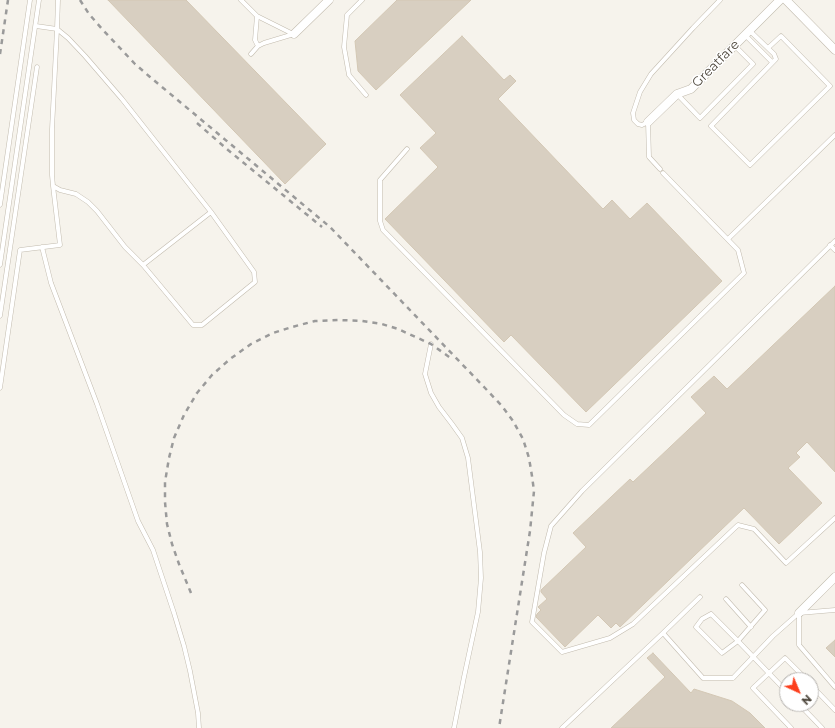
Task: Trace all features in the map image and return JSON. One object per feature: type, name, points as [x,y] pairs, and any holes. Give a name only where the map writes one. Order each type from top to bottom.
[{"type":"street","points":[[294,34],[329,0]]},
{"type":"street","name":"Greatfare","points":[[648,122],[677,94],[691,89],[780,0]]},
{"type":"street","points":[[786,0],[835,50]]},
{"type":"street","points":[[799,613],[835,578]]},
{"type":"lane","points":[[0,204],[30,0]]},
{"type":"lane","points":[[0,264],[39,0]]},
{"type":"lane","points":[[0,388],[20,250],[60,245],[52,174],[52,129],[58,0]]},
{"type":"lane","points":[[242,0],[257,16],[294,34]]},
{"type":"lane","points":[[362,0],[347,15],[344,47],[349,75],[366,95]]},
{"type":"lane","points":[[408,149],[380,180],[380,221],[383,230],[564,415],[577,424],[589,425],[744,273],[738,250],[649,157],[648,122],[642,125],[638,124],[634,120],[633,113],[640,92],[651,74],[720,0]]},
{"type":"lane","points":[[257,16],[255,40],[258,46]]},
{"type":"lane","points":[[36,26],[57,29],[68,38],[122,99],[211,212],[254,272],[255,282],[202,325],[193,325],[88,202],[76,194],[60,190],[53,186]]},
{"type":"lane","points":[[747,33],[768,48],[774,54],[776,59],[711,126],[750,165],[830,86],[781,36],[768,48]]},
{"type":"lane","points":[[747,33],[772,62]]},
{"type":"lane","points":[[251,54],[258,46],[264,43],[294,34]]},
{"type":"lane","points":[[677,94],[700,118],[753,64],[735,46]]},
{"type":"lane","points":[[0,316],[37,67]]},
{"type":"lane","points":[[728,239],[835,135]]},
{"type":"lane","points":[[142,265],[211,212]]},
{"type":"lane","points":[[835,241],[582,491],[551,526],[544,553],[532,622],[562,652],[610,638],[633,624],[738,525],[754,530],[786,563],[835,518]]},
{"type":"lane","points":[[830,245],[835,250]]},
{"type":"lane","points":[[42,247],[53,289],[138,521],[153,550],[174,613],[190,671],[198,713],[199,728]]},
{"type":"lane","points":[[431,344],[426,374],[431,393],[439,408],[462,438],[468,458],[480,552],[481,578],[478,612],[454,728]]},
{"type":"lane","points":[[742,584],[765,610],[738,641],[722,653],[696,627],[702,619],[711,614],[738,641],[753,656],[779,684]]},
{"type":"lane","points":[[562,728],[700,597]]},
{"type":"lane","points":[[726,599],[751,627]]},
{"type":"lane","points":[[663,633],[703,678],[732,678],[799,613],[835,610]]},
{"type":"lane","points":[[799,613],[799,645],[835,687]]},
{"type":"lane","points":[[791,728],[753,688],[785,658],[799,672]]},
{"type":"lane","points":[[819,693],[835,710]]},
{"type":"lane","points":[[807,712],[822,728]]},
{"type":"building","points":[[108,0],[186,0],[326,144],[285,184]]},
{"type":"building","points":[[397,0],[471,0],[376,90],[358,71],[355,41]]},
{"type":"building","points":[[462,36],[504,80],[510,75],[516,81],[498,99],[603,209],[612,200],[630,219],[647,203],[722,281],[586,412],[511,335],[504,342],[385,219],[438,167],[420,148],[436,133],[400,95]]},
{"type":"building","points":[[835,286],[835,472],[807,442],[796,453],[800,457],[788,468],[822,503],[779,544],[744,508],[620,627],[616,623],[611,628],[598,615],[565,647],[536,617],[541,610],[538,607],[547,599],[541,590],[586,547],[573,533],[630,479],[633,482],[706,413],[691,397],[714,376],[727,389]]},
{"type":"building","points":[[835,640],[835,657],[826,648]]},
{"type":"building","points":[[653,653],[691,693],[694,689],[732,701],[750,713],[765,728],[611,728],[665,677],[647,658]]},
{"type":"railway","points":[[0,54],[8,0]]},
{"type":"railway","points":[[80,0],[89,14],[135,64],[330,227],[502,406],[513,421],[523,439],[529,458],[534,491],[530,531],[499,728]]},
{"type":"railway","points":[[197,123],[322,227]]},
{"type":"railway","points":[[191,593],[172,544],[167,524],[165,482],[174,438],[184,415],[197,393],[212,375],[230,359],[251,344],[273,333],[315,321],[362,321],[382,324],[398,329],[431,344],[452,359]]}]
